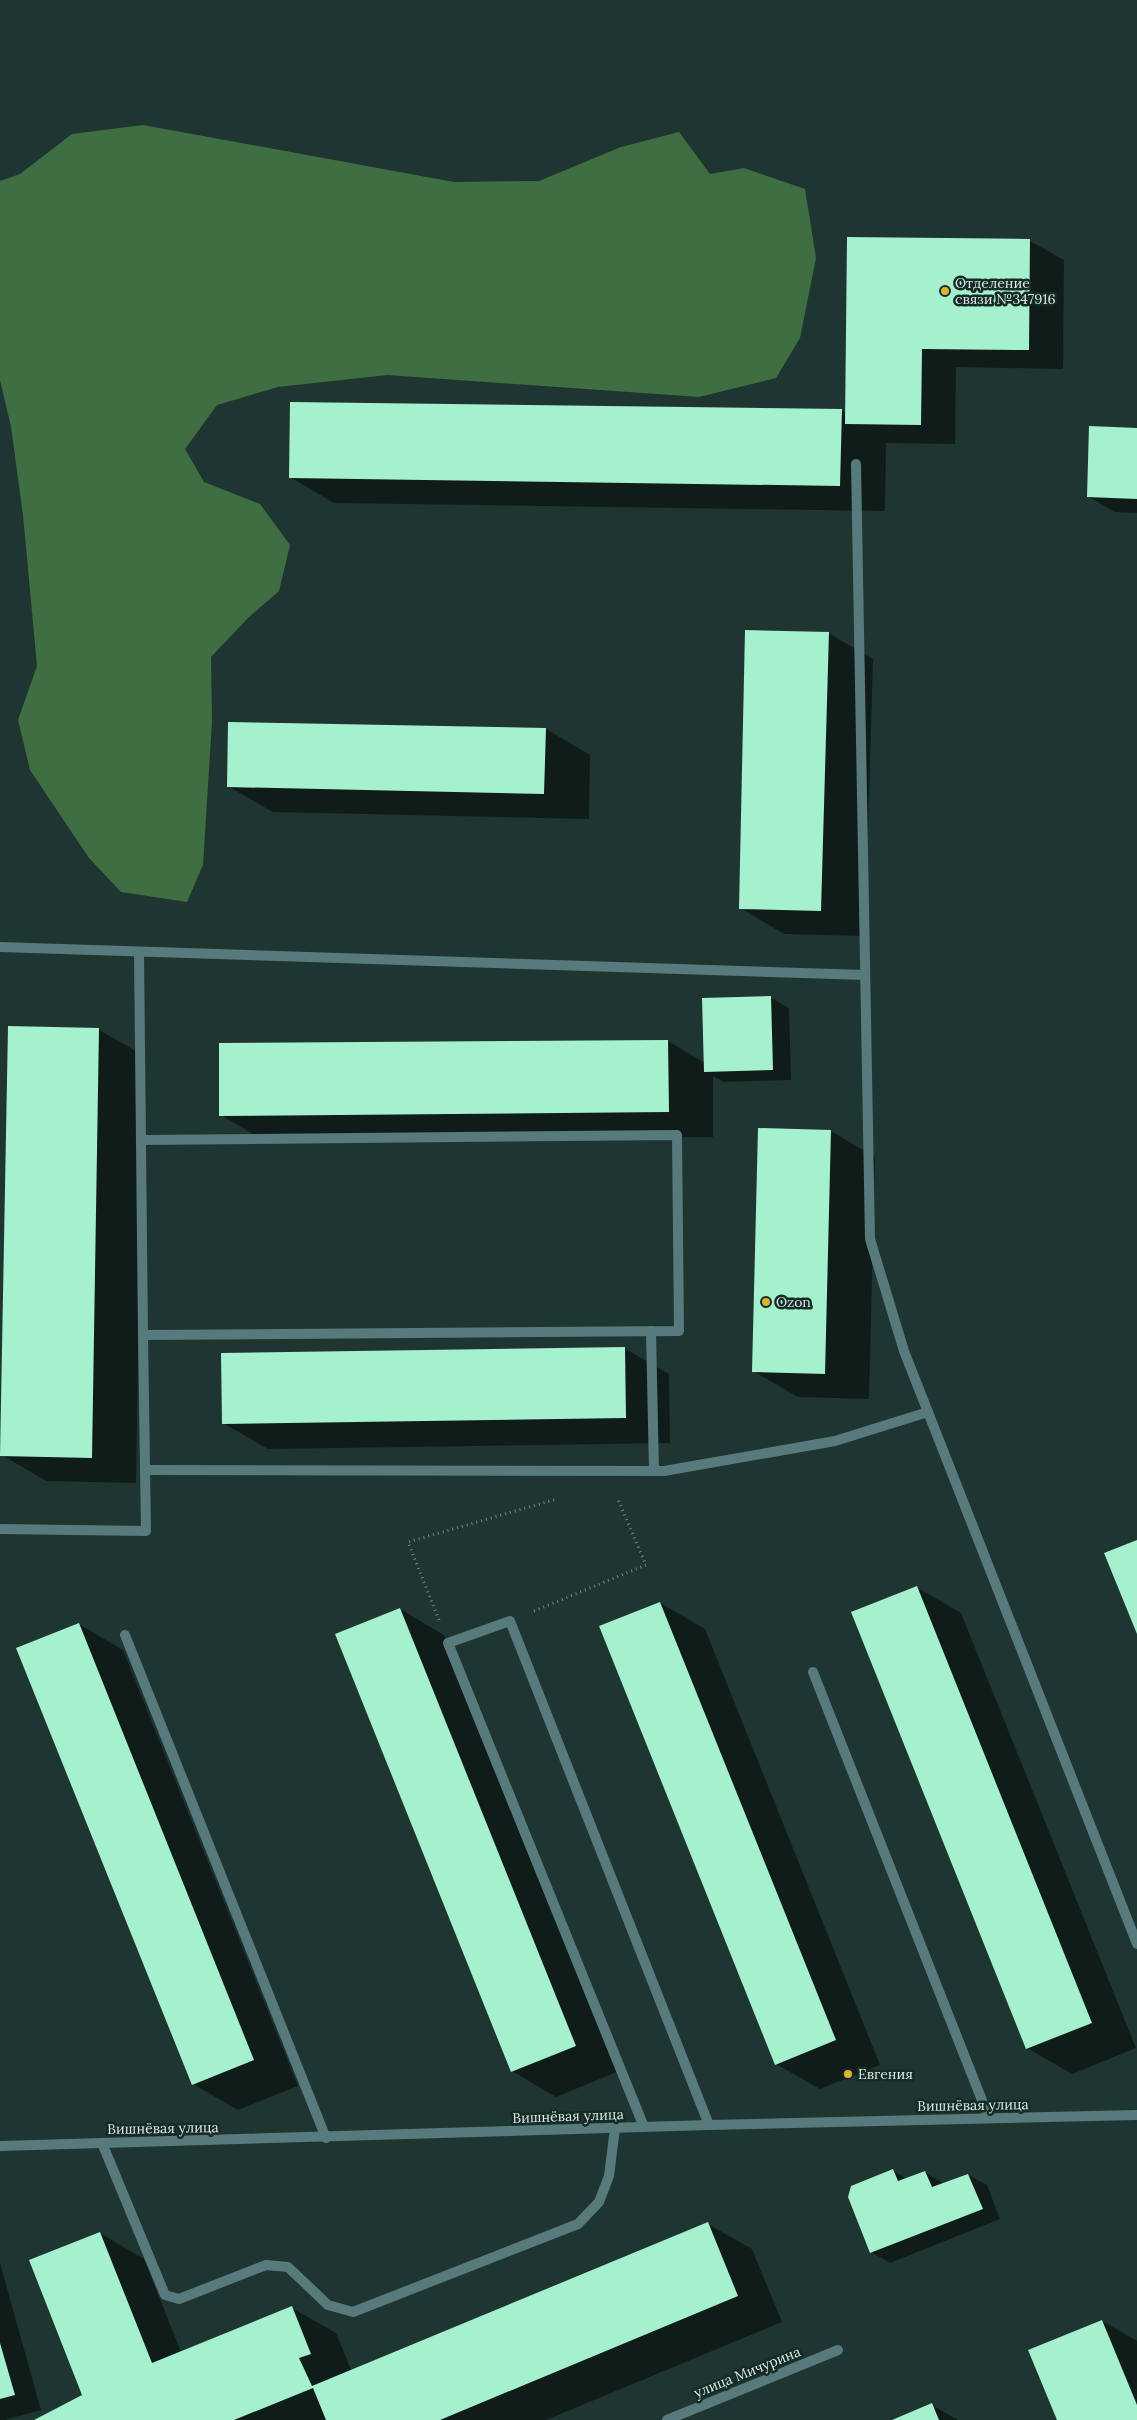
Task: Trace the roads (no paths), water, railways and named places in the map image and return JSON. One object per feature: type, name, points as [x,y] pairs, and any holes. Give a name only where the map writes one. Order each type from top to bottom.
[{"type":"street","points":[[856,464],[870,1239],[904,1351],[1137,1944]]},
{"type":"street","points":[[0,947],[865,975]]},
{"type":"street","points":[[0,1530],[146,1531],[139,952]]},
{"type":"street","points":[[142,1140],[677,1135],[679,1331],[144,1335]]},
{"type":"street","points":[[652,1331],[654,1471]]},
{"type":"street","points":[[145,1470],[664,1471],[835,1441],[928,1412]]},
{"type":"street","points":[[644,2127],[448,1642],[510,1621],[709,2125]]},
{"type":"street","points":[[125,1634],[326,2138]]},
{"type":"street","points":[[813,1672],[989,2118]]},
{"type":"street","name":"Вишнёвая улица","points":[[0,2146],[326,2138],[709,2125],[1137,2115]]},
{"type":"street","points":[[102,2143],[165,2295],[179,2299],[266,2265],[281,2266],[288,2267],[328,2306],[353,2312],[578,2224],[599,2202],[609,2176],[615,2128]]},
{"type":"street","name":"улица Мичурина","points":[[667,2420],[838,2350]]},
{"type":"place","name":"Отделение связи №347916","points":[[945,291]]},
{"type":"place","name":"Ozon","points":[[766,1302]]},
{"type":"place","name":"Евгения","points":[[848,2074]]}]
